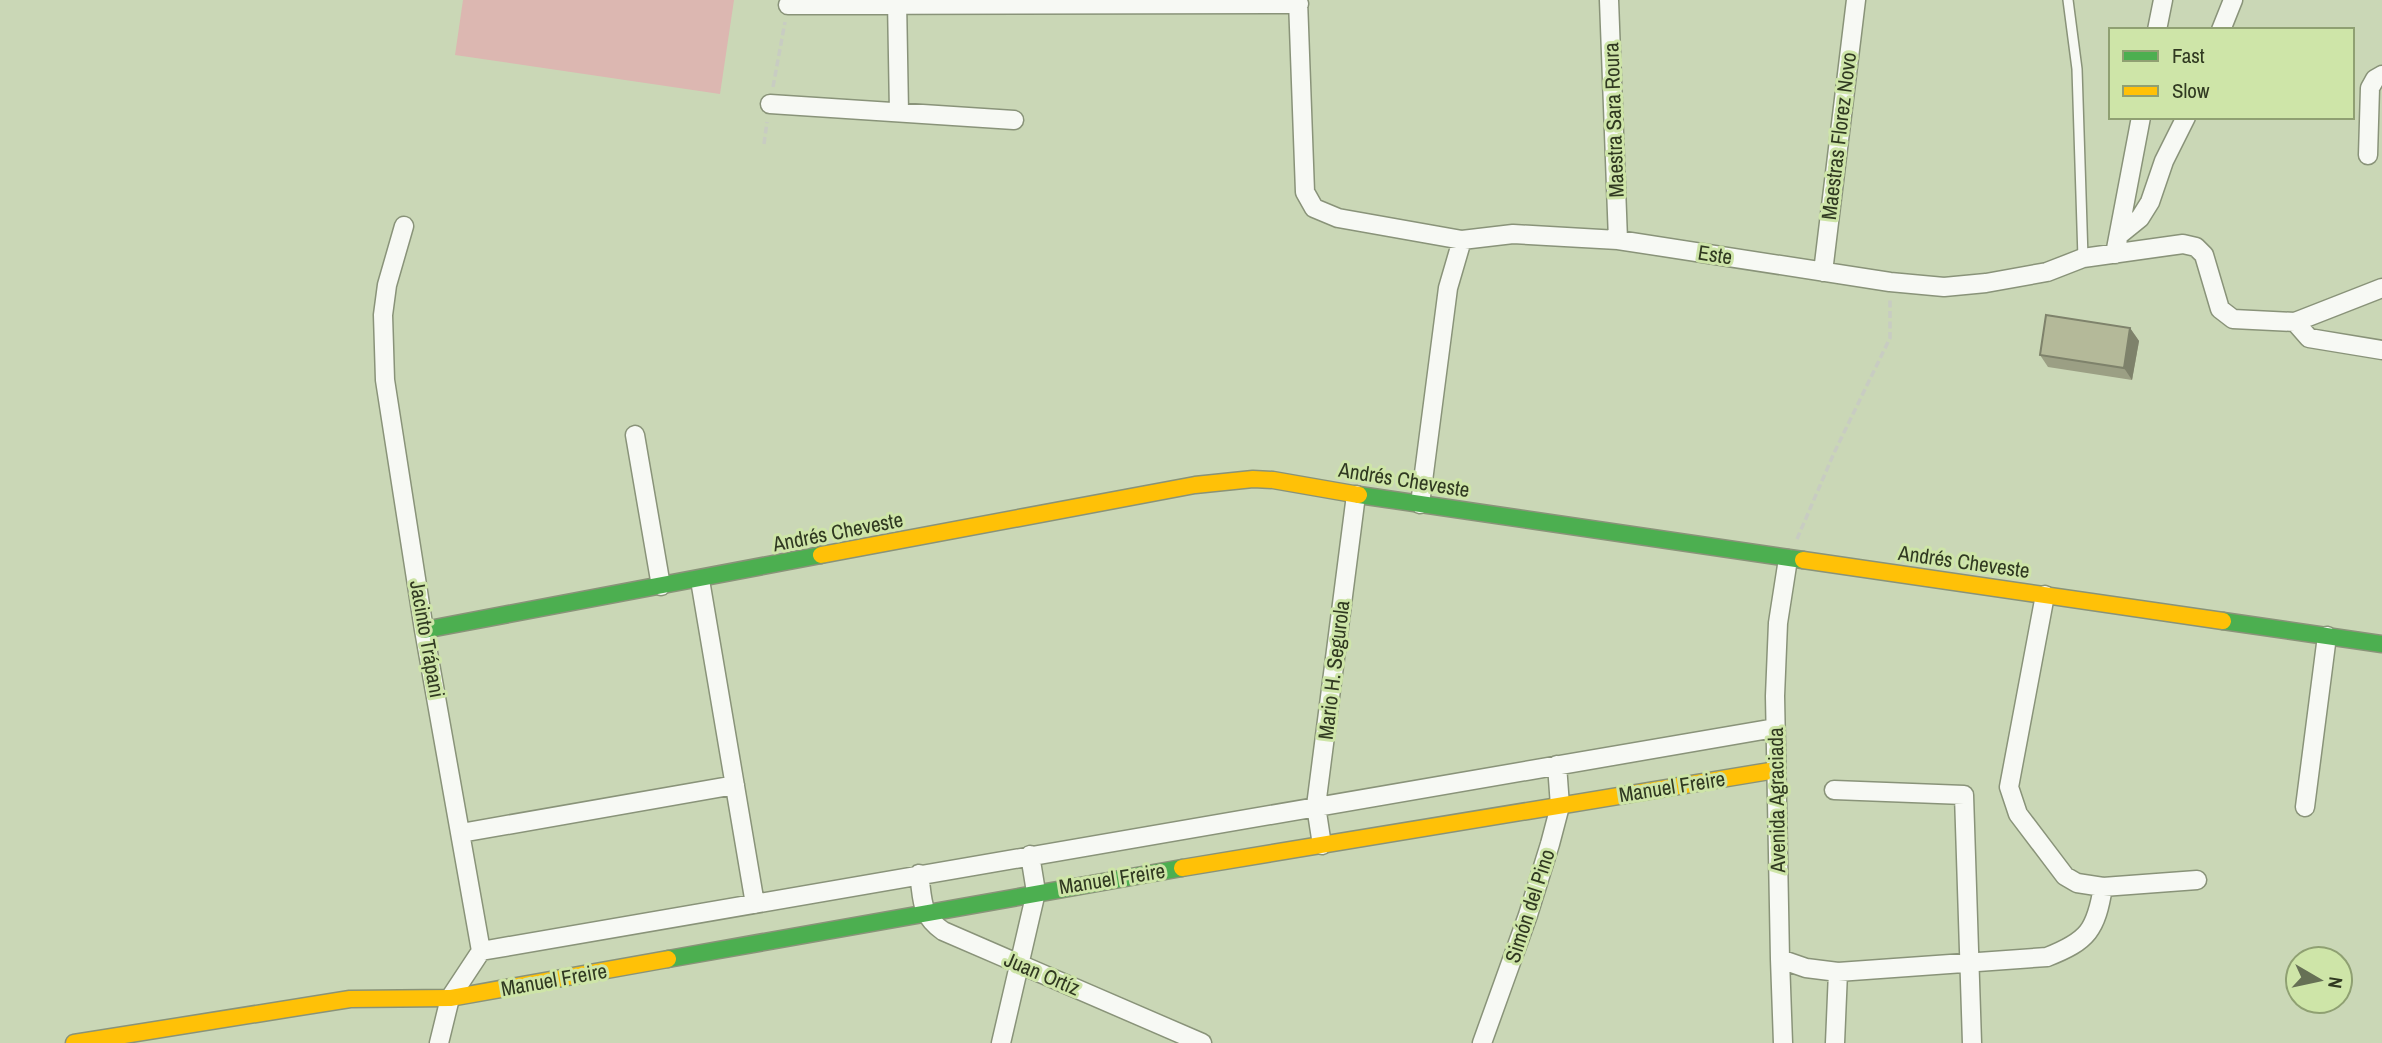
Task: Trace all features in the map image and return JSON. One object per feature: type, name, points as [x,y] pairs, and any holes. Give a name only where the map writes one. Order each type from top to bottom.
[{"type":"street","name":"Maestra Sara Roura","points":[[1609,0],[1618,240]]},
{"type":"street","name":"Maestras Florez Novo","points":[[1823,272],[1856,0]]},
{"type":"street","points":[[2157,28],[2163,0]]},
{"type":"street","points":[[2222,28],[2233,0]]},
{"type":"street","name":"Este","points":[[1298,2],[1305,192],[1314,208],[1338,218],[1462,240],[1513,234],[1618,240],[1890,282],[1944,287],[2047,272],[2083,258],[2183,244],[2196,247],[2204,255],[2220,309],[2232,319],[2295,323]]},
{"type":"street","points":[[788,5],[1298,2]]},
{"type":"street","points":[[897,3],[899,112]]},
{"type":"street","points":[[2368,155],[2371,88],[2375,79],[2382,75]]},
{"type":"street","points":[[770,104],[1014,120]]},
{"type":"street","points":[[2115,254],[2141,119]]},
{"type":"street","points":[[2119,234],[2140,218],[2150,202],[2164,161],[2185,119]]},
{"type":"street","name":"Jacinto Trápani","points":[[404,226],[387,285],[383,315],[385,380],[424,630],[481,951]]},
{"type":"street","points":[[1420,504],[1448,288],[1462,240]]},
{"type":"street","points":[[2382,288],[2295,323],[2309,338],[2382,351]]},
{"type":"street","points":[[635,435],[661,586]]},
{"type":"street","name":"Andrés Cheveste","points":[[424,630],[1227,481],[1273,480],[1356,495],[1788,559],[2382,644]]},
{"type":"street","name":"Mario H. Segurola","points":[[1322,845],[1316,806],[1356,495]]},
{"type":"street","name":"Avenida Agraciada","points":[[1783,1043],[1775,727],[1778,623],[1788,559]]},
{"type":"street","points":[[700,580],[755,904]]},
{"type":"street","points":[[2045,595],[2010,787],[2018,814],[2065,876],[2077,883],[2102,887],[2197,880]]},
{"type":"street","points":[[2305,807],[2327,636]]},
{"type":"street","name":"Manuel Freire","points":[[481,951],[1775,727]]},
{"type":"street","name":"Simón del Pino","points":[[1482,1043],[1528,915],[1560,806],[1557,765]]},
{"type":"street","name":"Manuel Freire","points":[[74,1043],[350,999],[450,998],[1036,892],[1776,770]]},
{"type":"street","points":[[461,832],[735,785]]},
{"type":"street","points":[[1834,790],[1964,795],[1972,1043]]},
{"type":"street","points":[[1000,1043],[1036,892],[1030,855]]},
{"type":"street","points":[[919,874],[925,912]]},
{"type":"street","points":[[1780,959],[1806,968],[1838,972],[2047,957],[2070,948],[2088,933],[2098,915],[2102,887]]},
{"type":"street","name":"Juan Ortíz","points":[[925,912],[929,920],[943,931],[1202,1043]]},
{"type":"street","points":[[439,1043],[450,998],[481,951]]},
{"type":"street","points":[[1835,1043],[1838,972]]},
{"type":"lane","points":[[2068,0],[2077,69],[2083,258]]},
{"type":"path","points":[[764,144],[788,5]]},
{"type":"path","points":[[1788,559],[1834,453],[1890,338],[1890,282]]},
{"type":"shaded area","points":[[463,0],[734,0],[720,94],[455,55]]},
{"type":"building","points":[[2046,315],[2130,328],[2124,368],[2040,355]]},
{"type":"traffic: fast","points":[[1359,495],[1803,560]]},
{"type":"traffic: fast","points":[[424,630],[821,555]]},
{"type":"traffic: fast","points":[[2223,621],[2382,644]]},
{"type":"traffic: fast","points":[[668,959],[1182,868]]},
{"type":"traffic: slow","points":[[821,555],[1195,485],[1253,479],[1273,480],[1359,495]]},
{"type":"traffic: slow","points":[[1803,560],[2223,621]]},
{"type":"traffic: slow","points":[[1182,868],[1776,770]]},
{"type":"traffic: slow","points":[[74,1043],[350,999],[450,998],[668,959]]}]
